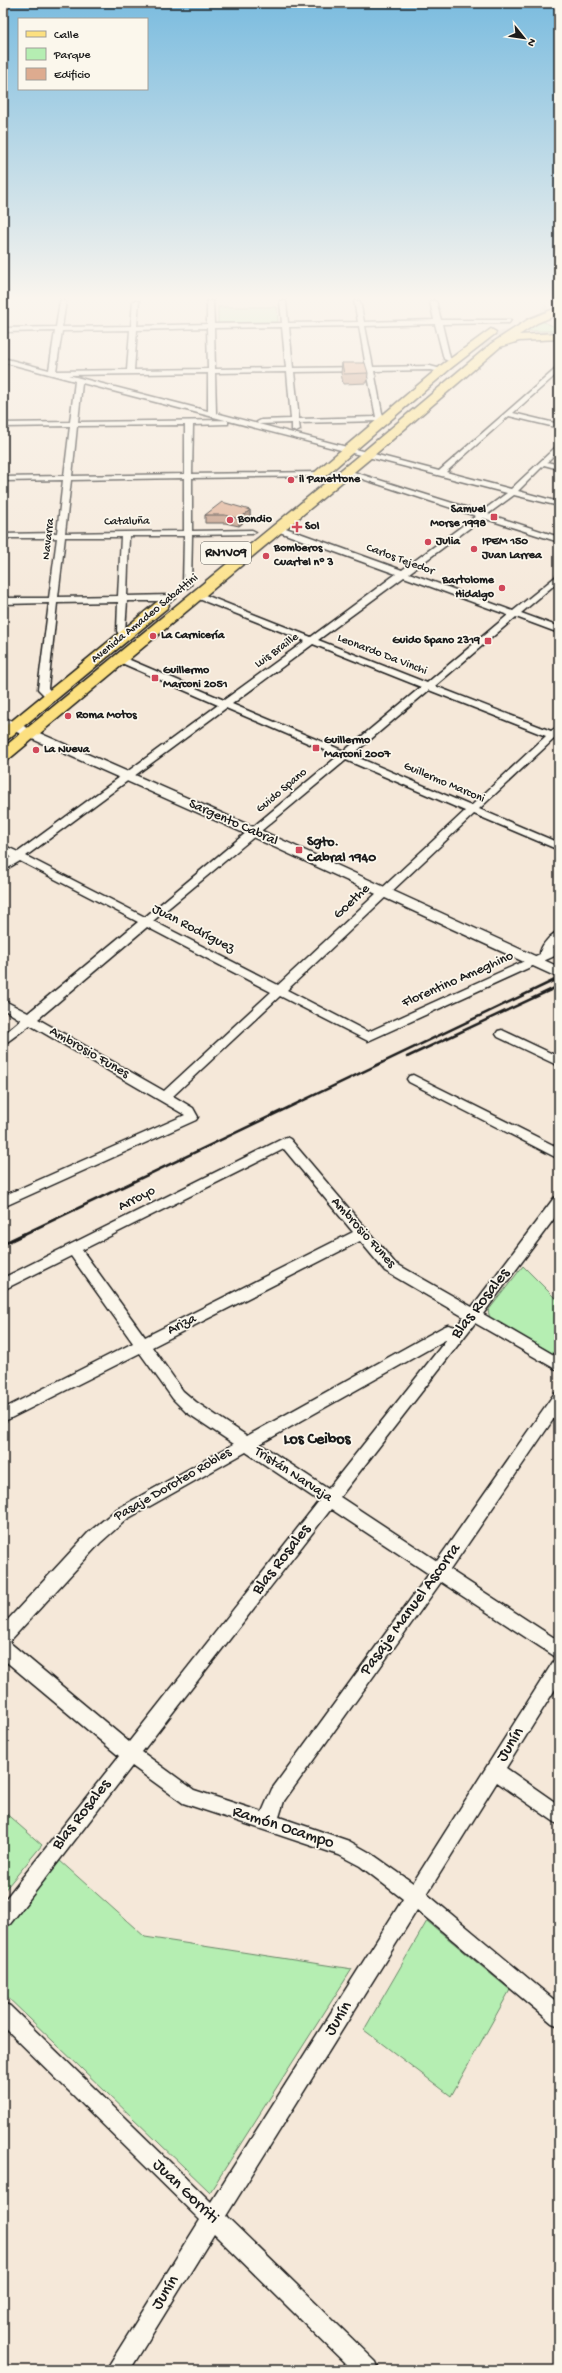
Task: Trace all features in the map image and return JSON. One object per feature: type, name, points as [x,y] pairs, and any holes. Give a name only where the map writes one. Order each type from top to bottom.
[{"type":"main road","points":[[304,488],[393,412]]},
{"type":"main road","points":[[384,419],[404,412]]},
{"type":"main road","name":"Avenida Amadeo Sabattini","points":[[3,756],[32,734],[418,412]]},
{"type":"main road","name":"RN1V09","points":[[234,546],[264,522]]},
{"type":"main road","name":"Avenida Amadeo Sabattini","points":[[3,736],[9,724],[51,696],[198,575]]},
{"type":"street","name":"Navarra","points":[[51,696],[42,689],[62,535],[75,412]]},
{"type":"street","points":[[203,412],[559,504]]},
{"type":"street","points":[[294,412],[297,436]]},
{"type":"street","points":[[3,426],[384,419],[382,412]]},
{"type":"street","points":[[440,473],[511,412]]},
{"type":"street","points":[[508,414],[559,426]]},
{"type":"street","points":[[187,585],[189,423]]},
{"type":"street","name":"Luis Braille","points":[[3,868],[513,492],[559,446]]},
{"type":"street","points":[[543,463],[559,467]]},
{"type":"street","points":[[347,470],[559,540]]},
{"type":"street","points":[[3,478],[321,474]]},
{"type":"street","name":"Carlos Tejedor","points":[[278,528],[559,630]]},
{"type":"street","name":"Cataluña","points":[[3,536],[252,532]]},
{"type":"street","points":[[124,636],[121,631],[125,534]]},
{"type":"street","name":"Guido Spano","points":[[3,1041],[559,577]]},
{"type":"street","name":"Leonardo Da Vinchi","points":[[197,595],[428,686],[557,734]]},
{"type":"street","points":[[3,601],[171,598]]},
{"type":"street","name":"Guillermo Marconi","points":[[120,659],[559,846]]},
{"type":"street","name":"Sargento Cabral","points":[[9,724],[384,892],[540,959],[559,972]]},
{"type":"street","name":"Goethe","points":[[165,1097],[384,892],[557,734]]},
{"type":"street","name":"Juan Rodríguez","points":[[3,848],[368,1037]]},
{"type":"street","points":[[540,959],[559,935]]},
{"type":"street","name":"Florentino Ameghino","points":[[368,1037],[559,950]]},
{"type":"street","name":"Ambrosio Funes","points":[[3,1004],[189,1111],[192,1117],[6,1198]]},
{"type":"street","points":[[502,1034],[559,1062]]},
{"type":"street","points":[[413,1079],[559,1154]]},
{"type":"street","name":"Ambrosio Funes","points":[[286,1142],[390,1266],[559,1365]]},
{"type":"street","name":"Arroyo","points":[[3,1284],[286,1142]]},
{"type":"street","name":"Blas Rosales","points":[[3,1917],[473,1316],[559,1202]]},
{"type":"street","name":"Ariza","points":[[3,1416],[362,1234]]},
{"type":"street","name":"Tristán Narvaja","points":[[74,1249],[144,1345],[178,1395],[191,1407],[559,1651]]},
{"type":"street","name":"Pasaje Doroteo Robles","points":[[3,1637],[108,1524],[122,1514],[245,1443],[448,1331],[459,1333]]},
{"type":"street","name":"Pasaje Manuel Ascorra","points":[[268,1822],[278,1795],[440,1571],[559,1399]]},
{"type":"street","name":"Ramón Ocampo","points":[[3,1648],[130,1754],[189,1797],[352,1851],[416,1897],[559,2016]]},
{"type":"street","name":"Junín","points":[[117,2370],[559,1668]]},
{"type":"street","points":[[495,1770],[559,1816]]},
{"type":"street","name":"Juan Gorriti","points":[[3,2013],[368,2370]]},
{"type":"green space","points":[[523,1266],[559,1302],[559,1357],[490,1318],[488,1311]]},
{"type":"green space","points":[[3,1811],[42,1845],[3,1892]]},
{"type":"green space","points":[[59,1860],[145,1937],[352,1969],[210,2192],[3,1993],[3,1932]]},
{"type":"green space","points":[[427,1921],[510,1990],[451,2096],[364,2030]]},
{"type":"building","points":[[222,502],[250,510],[239,519],[225,515],[205,515]]},
{"type":"railway","points":[[22,1235],[559,978]]},
{"type":"railway","points":[[407,1057],[559,986]]},
{"type":"railway","points":[[3,1244],[24,1234]]},
{"type":"place","name":"il Panettone","points":[[291,480]]},
{"type":"place","name":"Samuel Morse 1998","points":[[494,517]]},
{"type":"place","name":"Bondio","points":[[230,520]]},
{"type":"place","name":"Sol","points":[[297,527]]},
{"type":"place","name":"Julia","points":[[428,542]]},
{"type":"place","name":"IPEM 150 Juan Larrea","points":[[474,549]]},
{"type":"place","name":"Bomberos Cuartel nº 3","points":[[266,556]]},
{"type":"place","name":"Bartolome Hidalgo","points":[[502,588]]},
{"type":"place","name":"La Carnicería","points":[[153,636]]},
{"type":"place","name":"Guido Spano 2319","points":[[488,641]]},
{"type":"place","name":"Guillermo Marconi 2051","points":[[155,678]]},
{"type":"place","name":"Roma Motos","points":[[68,716]]},
{"type":"place","name":"Guillermo Marconi 2007","points":[[316,748]]},
{"type":"place","name":"La Nueva","points":[[36,750]]},
{"type":"place","name":"Sgto. Cabral 1940","points":[[299,850]]},
{"type":"district","name":"Los Ceibos","points":[[317,1440]]}]
